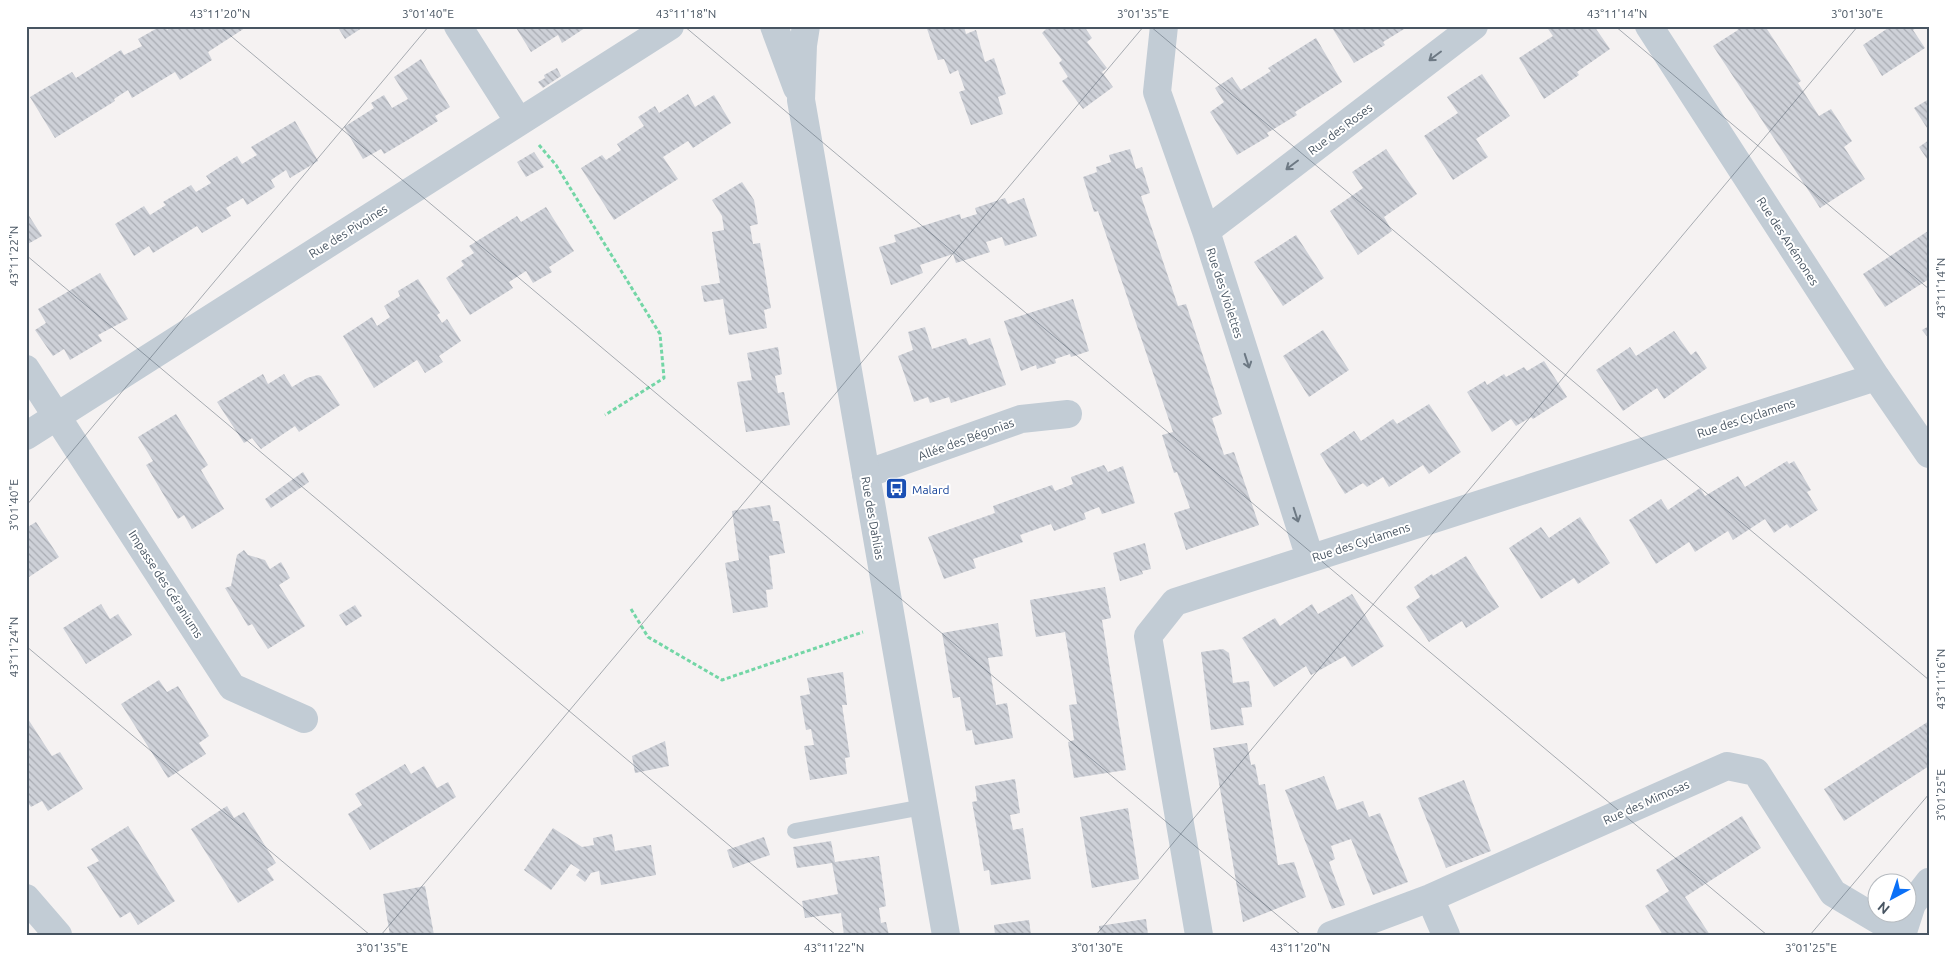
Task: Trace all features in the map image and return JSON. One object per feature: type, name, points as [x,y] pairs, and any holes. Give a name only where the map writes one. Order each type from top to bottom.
[{"type":"street","points":[[458,26],[519,122]]},
{"type":"street","name":"Rue des Pivoines","points":[[26,436],[670,26]]},
{"type":"street","name":"Rue des Dahlias","points":[[774,26],[801,100],[946,935]]},
{"type":"street","name":"Rue des Dahlias","points":[[801,100],[803,44],[806,26]]},
{"type":"street","name":"Rue des Violettes","points":[[1164,26],[1157,92],[1206,231],[1310,558]]},
{"type":"street","name":"Rue des Roses","points":[[1206,231],[1474,26]]},
{"type":"street","name":"Rue des Anémones","points":[[1650,26],[1876,377],[1929,454]]},
{"type":"street","name":"Impasse des Géraniums","points":[[26,369],[232,687],[304,719]]},
{"type":"street","name":"Rue des Cyclamens","points":[[1199,935],[1148,636],[1175,602],[1876,377]]},
{"type":"street","name":"Allée des Bégonias","points":[[866,474],[1021,419],[1068,414]]},
{"type":"street","name":"Rue des Mimosas","points":[[1331,935],[1430,898],[1727,766],[1756,772],[1833,893],[1902,935]]},
{"type":"street","points":[[1902,935],[1912,904],[1929,882]]},
{"type":"street","points":[[26,898],[58,935]]},
{"type":"street","points":[[1430,898],[1446,935]]},
{"type":"lane","points":[[795,831],[923,806]]},
{"type":"path","points":[[519,122],[556,165],[660,334],[664,378],[605,415]]},
{"type":"path","points":[[631,609],[648,636],[722,680],[892,622]]},
{"type":"building","points":[[161,26],[165,26],[167,30],[173,26],[248,26],[208,52],[212,60],[180,80],[175,72],[132,98],[128,90],[114,99],[115,101],[55,138],[30,97],[72,72],[76,78],[121,50],[124,55],[142,46],[138,39]]},
{"type":"building","points":[[337,26],[365,26],[345,39]]},
{"type":"building","points":[[515,26],[588,26],[562,43],[558,35],[531,52]]},
{"type":"building","points":[[926,26],[964,26],[966,34],[976,30],[985,62],[994,58],[1006,94],[998,97],[1003,114],[971,125],[959,92],[965,90],[958,70],[950,74],[944,59],[938,60]]},
{"type":"building","points":[[1049,26],[1084,26],[1092,38],[1087,42],[1107,68],[1102,72],[1113,87],[1083,109],[1062,81],[1068,77],[1059,63],[1062,60],[1042,33]]},
{"type":"building","points":[[1331,26],[1409,26],[1383,42],[1385,45],[1354,63]]},
{"type":"building","points":[[1546,26],[1594,26],[1610,49],[1577,72],[1579,75],[1544,99],[1519,58],[1553,36]]},
{"type":"building","points":[[1736,26],[1765,26],[1801,81],[1798,83],[1819,116],[1831,109],[1852,141],[1844,147],[1865,179],[1820,208],[1713,46],[1738,30]]},
{"type":"building","points":[[1891,26],[1919,26],[1913,30],[1925,48],[1882,76],[1863,45]]},
{"type":"building","points":[[1316,38],[1342,82],[1295,112],[1297,115],[1267,133],[1269,136],[1237,155],[1210,112],[1224,102],[1215,88],[1232,77],[1241,90],[1271,71],[1268,68]]},
{"type":"building","points":[[421,59],[450,107],[435,116],[438,121],[411,138],[384,154],[381,149],[363,159],[344,127],[374,108],[371,103],[384,95],[392,108],[408,99],[394,77]]},
{"type":"building","points":[[557,68],[561,76],[543,88],[538,82],[545,78],[544,75]]},
{"type":"building","points":[[1482,74],[1510,116],[1476,139],[1488,157],[1453,180],[1424,136],[1458,113],[1447,97]]},
{"type":"building","points":[[688,94],[695,107],[714,95],[731,123],[693,148],[688,141],[663,157],[678,179],[614,220],[581,168],[602,155],[606,160],[621,150],[617,144],[644,126],[638,117],[655,106],[659,113]]},
{"type":"building","points":[[1929,99],[1929,131],[1914,108]]},
{"type":"building","points":[[295,121],[318,161],[290,178],[286,170],[271,180],[275,187],[247,205],[243,198],[226,208],[231,216],[202,233],[197,226],[153,253],[149,246],[134,256],[115,224],[144,206],[150,215],[166,205],[163,202],[191,185],[196,192],[211,183],[206,176],[237,156],[242,164],[257,155],[251,147]]},
{"type":"building","points":[[1929,140],[1929,162],[1919,147]]},
{"type":"building","points":[[1130,149],[1136,169],[1142,167],[1150,193],[1141,196],[1178,306],[1186,304],[1222,414],[1212,418],[1224,455],[1234,452],[1259,525],[1186,550],[1174,513],[1190,508],[1177,472],[1174,473],[1162,435],[1173,432],[1098,211],[1094,212],[1083,177],[1097,172],[1096,167],[1111,162],[1109,155]]},
{"type":"building","points":[[1386,149],[1417,194],[1384,217],[1392,231],[1358,255],[1330,211],[1363,188],[1352,172]]},
{"type":"building","points":[[534,152],[544,167],[526,177],[517,162]]},
{"type":"building","points":[[742,182],[754,200],[758,224],[750,226],[753,244],[760,243],[771,308],[764,310],[767,328],[729,335],[723,299],[704,302],[701,286],[720,283],[712,232],[724,230],[722,216],[712,200]]},
{"type":"building","points":[[1005,198],[1008,204],[1024,198],[1037,236],[1005,246],[1002,237],[986,242],[990,252],[956,263],[953,254],[920,265],[923,273],[891,285],[879,247],[896,242],[894,235],[960,214],[961,219],[977,214],[975,208]]},
{"type":"building","points":[[546,207],[574,251],[549,267],[552,272],[533,283],[526,271],[509,282],[513,288],[470,315],[446,278],[464,265],[461,261],[474,253],[469,246],[517,216],[521,222]]},
{"type":"building","points":[[26,211],[42,236],[26,245]]},
{"type":"building","points":[[1928,231],[1929,279],[1885,307],[1863,274]]},
{"type":"building","points":[[1296,235],[1324,278],[1283,306],[1254,262]]},
{"type":"building","points":[[100,273],[128,319],[98,335],[102,341],[70,360],[64,349],[53,356],[35,330],[46,323],[38,309]]},
{"type":"building","points":[[418,279],[440,313],[437,315],[442,323],[447,319],[461,341],[439,356],[443,362],[425,373],[417,360],[374,388],[343,336],[372,317],[377,326],[390,317],[384,306],[400,296],[398,291]]},
{"type":"building","points":[[1073,299],[1089,351],[1071,357],[1070,354],[1055,359],[1056,363],[1037,369],[1036,365],[1021,371],[1004,321]]},
{"type":"building","points":[[1929,326],[1929,339],[1922,330]]},
{"type":"building","points":[[925,327],[932,349],[966,338],[969,345],[990,338],[1006,385],[951,403],[949,397],[930,403],[928,397],[914,402],[898,356],[913,350],[908,332]]},
{"type":"building","points":[[1323,330],[1349,370],[1309,397],[1283,356]]},
{"type":"building","points":[[1674,331],[1691,355],[1696,351],[1707,368],[1664,399],[1657,388],[1623,411],[1596,370],[1630,347],[1636,356]]},
{"type":"building","points":[[778,347],[782,374],[775,376],[778,393],[784,392],[790,425],[746,432],[737,382],[752,380],[747,353]]},
{"type":"building","points":[[1544,361],[1567,397],[1533,419],[1531,417],[1516,426],[1511,419],[1492,432],[1467,392],[1485,381],[1487,385],[1504,374],[1506,377],[1524,367],[1527,371]]},
{"type":"building","points":[[263,374],[268,384],[284,374],[292,387],[307,378],[321,376],[340,405],[299,432],[295,426],[261,449],[252,438],[244,443],[217,402]]},
{"type":"building","points":[[1429,404],[1461,452],[1429,474],[1423,465],[1389,487],[1383,477],[1367,487],[1363,483],[1345,494],[1320,454],[1354,431],[1361,441],[1393,419],[1397,424]]},
{"type":"building","points":[[176,414],[208,465],[201,470],[224,509],[192,529],[184,515],[178,519],[146,465],[153,461],[138,437]]},
{"type":"building","points":[[1787,461],[1789,464],[1794,461],[1811,490],[1807,492],[1818,510],[1790,528],[1787,524],[1774,533],[1765,519],[1733,540],[1728,531],[1695,552],[1689,542],[1656,564],[1629,520],[1661,499],[1668,510],[1700,488],[1705,496],[1738,476],[1745,487]]},
{"type":"building","points":[[1104,465],[1108,472],[1123,466],[1135,503],[1102,514],[1099,507],[1084,513],[1086,519],[1054,531],[1051,524],[1020,535],[1023,542],[973,559],[976,568],[944,579],[928,537],[995,513],[993,506],[1052,485],[1055,491],[1073,484],[1071,477]]},
{"type":"building","points":[[303,472],[309,482],[271,508],[265,499]]},
{"type":"building","points":[[770,505],[773,521],[779,521],[785,553],[769,556],[773,589],[766,590],[768,607],[733,613],[725,563],[739,560],[732,511]]},
{"type":"building","points":[[1580,517],[1610,563],[1578,584],[1574,578],[1541,599],[1509,548],[1541,527],[1549,538]]},
{"type":"building","points":[[36,522],[59,557],[26,579],[26,528]]},
{"type":"building","points":[[1145,543],[1151,569],[1142,571],[1143,574],[1120,581],[1113,553]]},
{"type":"building","points":[[244,550],[248,555],[265,560],[270,569],[281,562],[290,578],[279,585],[305,626],[268,649],[252,624],[248,626],[225,588],[231,586],[237,555]]},
{"type":"building","points":[[1466,556],[1499,607],[1466,628],[1462,621],[1429,642],[1406,607],[1420,597],[1414,587],[1432,574],[1433,576]]},
{"type":"building","points":[[1105,587],[1111,618],[1102,620],[1126,770],[1074,778],[1068,742],[1074,740],[1069,705],[1077,704],[1065,632],[1036,637],[1030,600]]},
{"type":"building","points":[[1352,594],[1384,646],[1352,667],[1345,656],[1311,675],[1306,666],[1274,687],[1242,638],[1275,618],[1280,626],[1312,604],[1318,614]]},
{"type":"building","points":[[101,604],[110,619],[118,614],[132,635],[86,664],[63,628]]},
{"type":"building","points":[[355,605],[362,616],[346,626],[339,615]]},
{"type":"building","points":[[998,623],[1003,656],[988,658],[996,705],[1007,703],[1013,738],[975,745],[972,730],[966,731],[960,697],[953,698],[942,633]]},
{"type":"building","points":[[1223,649],[1229,653],[1233,683],[1249,681],[1252,707],[1241,708],[1244,725],[1211,730],[1201,652]]},
{"type":"building","points":[[843,672],[847,705],[842,705],[850,757],[845,758],[847,774],[810,780],[804,746],[814,745],[811,729],[806,730],[800,696],[810,694],[807,678]]},
{"type":"building","points":[[159,680],[167,692],[178,686],[209,736],[199,743],[206,754],[168,778],[121,704]]},
{"type":"building","points":[[28,719],[52,756],[60,752],[83,789],[48,811],[42,801],[31,807],[26,800],[26,720]]},
{"type":"building","points":[[1929,721],[1929,766],[1844,821],[1824,789]]},
{"type":"building","points":[[665,741],[669,766],[635,773],[632,756]]},
{"type":"building","points":[[1247,743],[1251,765],[1255,764],[1259,785],[1265,784],[1278,865],[1294,862],[1306,897],[1243,922],[1213,748]]},
{"type":"building","points":[[405,764],[411,774],[424,766],[437,788],[448,782],[456,797],[370,850],[348,814],[362,805],[355,794]]},
{"type":"building","points":[[1324,776],[1337,810],[1363,801],[1369,817],[1380,813],[1408,882],[1373,895],[1351,839],[1331,846],[1335,859],[1329,862],[1345,905],[1332,909],[1285,790]]},
{"type":"building","points":[[1015,779],[1020,813],[1010,815],[1013,830],[1023,828],[1031,879],[991,885],[989,870],[984,871],[972,802],[977,801],[975,786]]},
{"type":"building","points":[[1464,780],[1491,851],[1446,868],[1418,798]]},
{"type":"building","points":[[227,806],[234,818],[244,812],[276,863],[267,869],[274,880],[238,903],[191,829]]},
{"type":"building","points":[[1128,808],[1139,879],[1092,888],[1080,817]]},
{"type":"building","points":[[1742,816],[1761,848],[1685,897],[1710,935],[1663,935],[1645,906],[1669,891],[1656,870]]},
{"type":"building","points":[[128,826],[175,901],[138,925],[130,912],[120,918],[87,867],[99,861],[91,849]]},
{"type":"building","points":[[553,828],[582,847],[594,845],[593,838],[612,834],[615,851],[651,845],[656,875],[601,885],[599,871],[591,873],[585,882],[576,875],[580,870],[571,864],[551,890],[524,870]]},
{"type":"building","points":[[764,837],[770,855],[733,868],[727,850]]},
{"type":"building","points":[[831,841],[835,862],[879,856],[886,906],[879,908],[881,923],[886,922],[889,935],[844,935],[841,913],[805,918],[802,901],[838,894],[832,863],[797,868],[793,847]]},
{"type":"building","points":[[425,886],[434,935],[390,935],[383,894]]},
{"type":"building","points":[[1146,919],[1148,935],[1100,935],[1099,926]]},
{"type":"building","points":[[1029,920],[1031,935],[995,935],[994,925]]},
{"type":"place","name":"Malard","points":[[896,489]]}]
